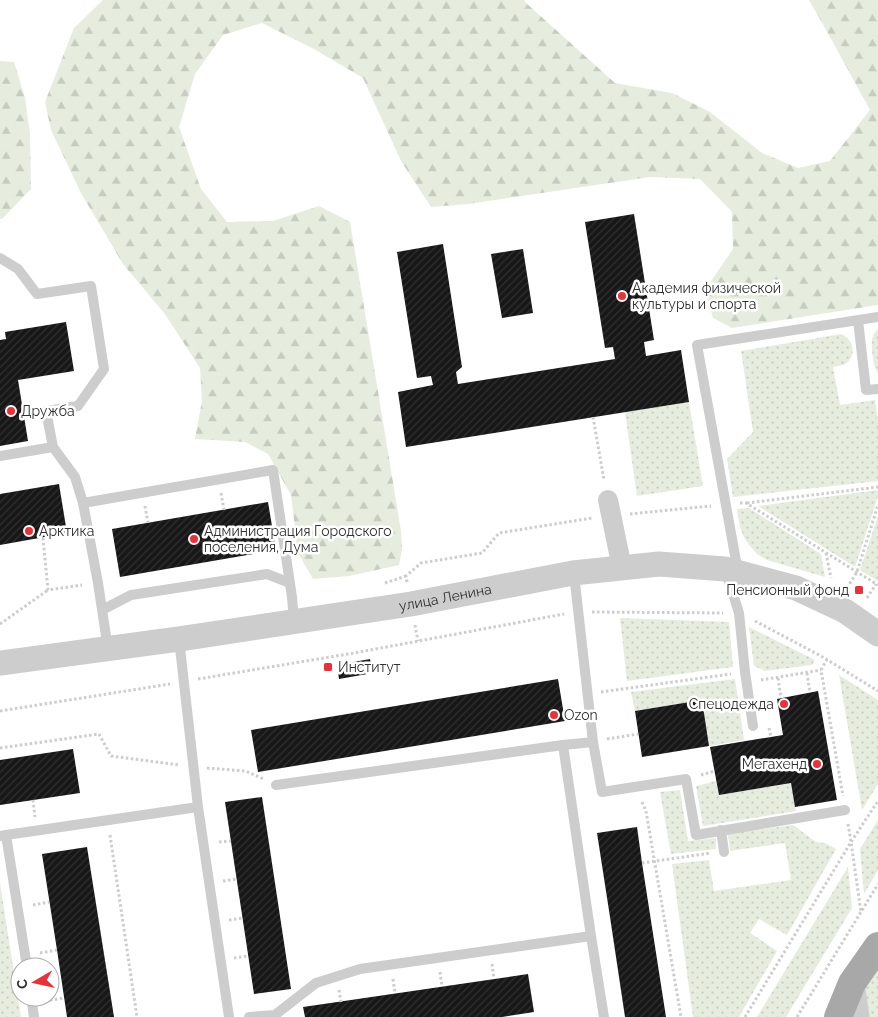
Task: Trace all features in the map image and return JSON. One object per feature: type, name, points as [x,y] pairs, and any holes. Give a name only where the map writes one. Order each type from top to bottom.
[{"type":"main road","points":[[838,1017],[852,983],[878,946]]},
{"type":"street","points":[[610,508],[622,568]]},
{"type":"street","name":"улица Ленина","points":[[0,663],[179,639],[411,604],[573,573],[659,564],[732,571],[796,588],[845,611],[878,634]]},
{"type":"street","points":[[852,983],[857,1017]]},
{"type":"lane","points":[[0,258],[18,269],[37,294],[91,286],[104,369],[78,406],[46,412],[53,447],[75,478],[83,503],[108,649]]},
{"type":"lane","points":[[753,726],[732,571],[726,505],[697,345],[878,317]]},
{"type":"lane","points":[[858,320],[866,390],[878,389]]},
{"type":"lane","points":[[0,456],[53,447]]},
{"type":"lane","points":[[83,503],[273,470],[294,622]]},
{"type":"lane","points":[[573,573],[593,742],[602,792],[686,779],[696,835],[845,810]]},
{"type":"lane","points":[[102,610],[131,595],[267,574],[290,583]]},
{"type":"lane","points":[[179,639],[198,807],[230,1017]]},
{"type":"lane","points":[[276,785],[593,742]]},
{"type":"lane","points":[[563,745],[604,1017]]},
{"type":"lane","points":[[25,957],[3,835],[198,807]]},
{"type":"lane","points":[[721,830],[724,852]]},
{"type":"lane","points":[[249,1017],[275,1015],[316,983],[360,969],[591,936]]},
{"type":"path","points":[[593,417],[610,508]]},
{"type":"path","points":[[418,641],[406,576],[421,563],[482,553],[499,533],[610,508],[726,505],[878,487]]},
{"type":"path","points":[[746,503],[877,585],[864,602]]},
{"type":"path","points":[[845,590],[857,572],[878,505]]},
{"type":"path","points":[[43,538],[48,590]]},
{"type":"path","points":[[0,624],[48,590],[98,583]]},
{"type":"path","points":[[0,711],[418,641],[578,611],[739,613],[827,659],[878,691]]},
{"type":"path","points":[[827,659],[822,670],[852,842],[860,912]]},
{"type":"path","points":[[587,694],[745,672],[762,680],[822,670]]},
{"type":"path","points":[[807,673],[810,693]]},
{"type":"path","points":[[778,678],[781,698]]},
{"type":"path","points":[[0,748],[100,734],[111,756],[193,767],[245,771],[276,785]]},
{"type":"path","points":[[593,742],[638,734]]},
{"type":"path","points":[[634,787],[646,811],[681,1017]]},
{"type":"path","points":[[745,1017],[878,801]]},
{"type":"path","points":[[108,820],[137,1017]]},
{"type":"path","points":[[642,863],[724,852]]},
{"type":"path","points":[[797,1017],[878,884]]},
{"type":"green space","points":[[103,0],[524,0],[615,83],[672,93],[710,112],[762,153],[798,168],[830,161],[870,110],[809,0],[878,0],[878,305],[732,328],[713,318],[705,290],[733,249],[732,212],[700,179],[650,177],[468,204],[431,207],[401,161],[363,78],[314,49],[262,23],[223,35],[195,74],[179,127],[201,189],[227,222],[273,221],[319,206],[350,222],[401,531],[402,549],[399,565],[349,576],[313,579],[298,553],[291,495],[268,454],[245,442],[195,439],[202,401],[200,368],[165,314],[123,264],[81,193],[51,130],[45,102],[74,28]]},
{"type":"green space","points":[[0,61],[14,62],[25,98],[30,134],[31,189],[2,219],[0,219]]},
{"type":"green space","points":[[878,329],[878,373],[873,361],[872,339]]},
{"type":"green space","points":[[841,334],[852,345],[852,356],[843,365],[833,367],[840,405],[875,400],[878,420],[878,481],[733,497],[727,459],[753,432],[741,351]]},
{"type":"green space","points":[[689,402],[703,486],[637,496],[625,412]]},
{"type":"green space","points":[[878,490],[878,496],[855,567],[758,506]]},
{"type":"green space","points":[[749,508],[821,554],[825,577],[767,560],[757,554],[749,545],[740,527],[737,509]]},
{"type":"green space","points":[[878,516],[878,581],[860,570]]},
{"type":"green space","points":[[620,618],[729,622],[733,667],[627,681]]},
{"type":"green space","points":[[749,627],[815,660],[812,665],[765,671],[754,666]]},
{"type":"green space","points":[[839,675],[878,700],[878,784],[862,810]]},
{"type":"green space","points":[[735,679],[744,740],[709,746],[702,700],[635,711],[631,692]]},
{"type":"green space","points":[[716,781],[719,795],[791,783],[796,811],[703,826],[696,786]]},
{"type":"green space","points":[[680,790],[688,841],[716,838],[716,849],[671,854],[660,792]]},
{"type":"green space","points":[[878,820],[878,870],[864,894],[860,849]]},
{"type":"green space","points":[[793,825],[816,842],[825,843],[836,849],[787,935],[759,919],[750,933],[777,951],[739,1017],[693,1017],[672,864],[709,860],[714,891],[791,880],[785,843],[730,851],[728,834]]},
{"type":"green space","points":[[848,867],[852,908],[786,1017],[757,1017]]},
{"type":"green space","points":[[0,883],[12,957],[10,957],[10,1007],[19,1007],[21,1017],[0,1017]]},
{"type":"green space","points":[[878,960],[878,1017],[866,1017],[860,982]]},
{"type":"building","name":"Академия физической культуры и спорта","points":[[634,214],[654,340],[644,342],[646,356],[681,350],[689,402],[406,447],[398,392],[433,385],[431,376],[417,378],[397,252],[443,244],[462,367],[456,372],[458,384],[615,359],[613,347],[605,348],[585,222]]},
{"type":"building","points":[[523,249],[533,313],[502,318],[491,254]]},
{"type":"building","name":"Дружба","points":[[66,322],[74,371],[18,380],[28,441],[0,446],[0,340],[6,339],[5,332]]},
{"type":"building","points":[[59,484],[67,533],[0,545],[0,494]]},
{"type":"building","name":"Администрация Городского поселения, Дума","points":[[268,502],[276,550],[120,577],[112,529]]},
{"type":"building","points":[[370,659],[373,673],[339,679],[337,665]]},
{"type":"building","points":[[558,679],[565,721],[258,772],[251,730]]},
{"type":"building","points":[[818,691],[837,800],[795,807],[791,783],[719,795],[710,747],[783,735],[777,699]]},
{"type":"building","points":[[702,700],[709,746],[642,757],[635,711]]},
{"type":"building","points":[[73,749],[80,793],[0,805],[0,760]]},
{"type":"building","points":[[262,797],[291,989],[254,994],[225,802]]},
{"type":"building","points":[[637,827],[666,1017],[625,1017],[597,833]]},
{"type":"building","points":[[87,847],[114,1017],[67,1017],[60,971],[60,957],[58,957],[42,854]]},
{"type":"building","points":[[528,974],[534,1012],[502,1017],[305,1017],[303,1007]]},
{"type":"place","name":"Академия физической культуры и спорта","points":[[622,296]]},
{"type":"place","name":"Дружба","points":[[11,411]]},
{"type":"place","name":"Арктика","points":[[29,531]]},
{"type":"place","name":"Администрация Городского поселения, Дума","points":[[194,539]]},
{"type":"place","name":"Пенсионный фонд","points":[[859,590]]},
{"type":"place","name":"Институт","points":[[328,667]]},
{"type":"place","name":"Спецодежда","points":[[784,704]]},
{"type":"place","name":"Ozon","points":[[554,715]]},
{"type":"place","name":"Мегахенд","points":[[817,764]]}]
